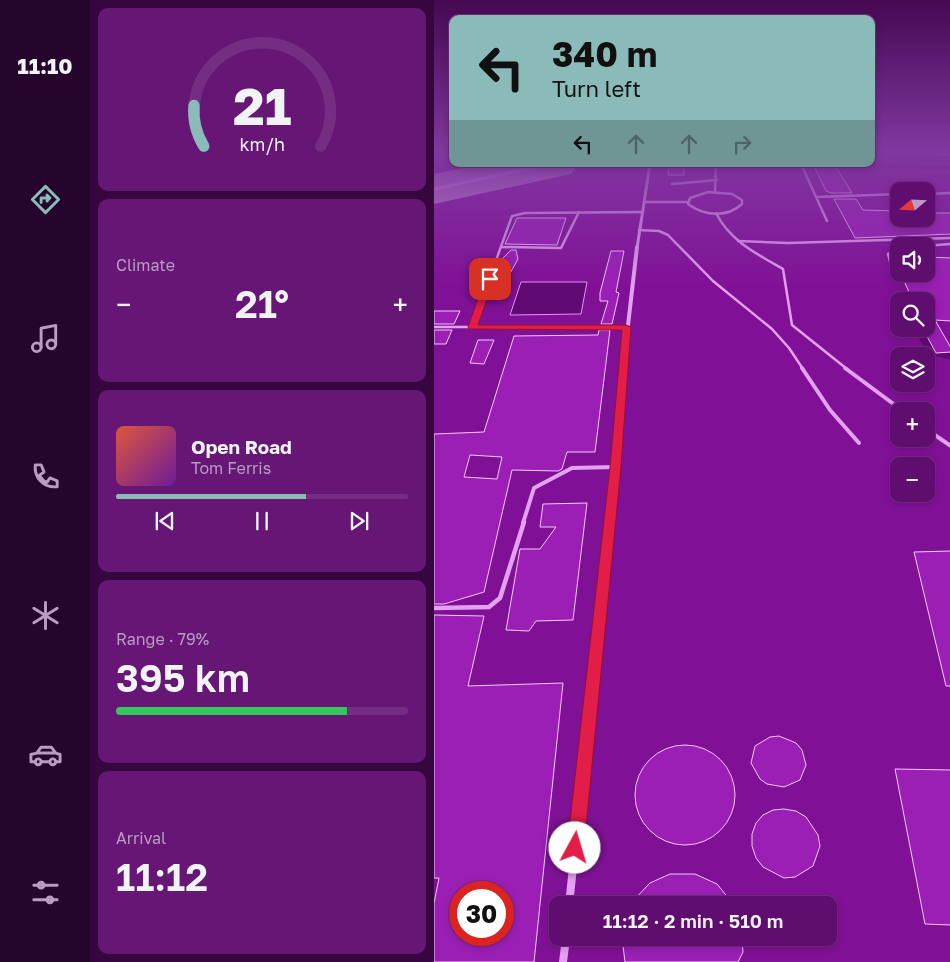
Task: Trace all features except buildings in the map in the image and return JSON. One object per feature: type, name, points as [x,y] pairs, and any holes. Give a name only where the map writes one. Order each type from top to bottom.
[{"type":"street","points":[[570,896],[615,467],[626,327],[645,196]]},
{"type":"street","points":[[563,962],[565,946]]},
{"type":"lane","points":[[644,202],[688,202],[693,196]]},
{"type":"lane","points":[[688,202],[692,208],[698,211],[716,213],[733,210],[742,204],[742,200],[735,196]]},
{"type":"lane","points":[[821,196],[817,196],[827,221]]},
{"type":"lane","points":[[501,247],[561,248],[579,212]]},
{"type":"lane","points":[[472,327],[512,216],[518,213],[642,212]]},
{"type":"lane","points":[[716,213],[720,226],[736,241],[783,269],[792,325],[816,346],[891,402]]},
{"type":"lane","points":[[639,230],[659,231],[668,235],[713,281],[772,329],[789,348],[830,410],[859,443]]},
{"type":"lane","points":[[736,241],[788,243],[950,238]]},
{"type":"lane","points":[[935,245],[950,244]]},
{"type":"lane","points":[[434,327],[626,327]]},
{"type":"lane","points":[[935,435],[950,446]]},
{"type":"lane","points":[[434,608],[489,607],[500,598],[534,488],[572,468],[615,467]]},
{"type":"shaded area","points":[[521,282],[587,282],[581,314],[510,315]]},
{"type":"waterway","points":[[924,337],[934,351],[951,356]]},
{"type":"route","points":[[490,279],[472,327],[626,327],[615,467],[575,848]]}]
